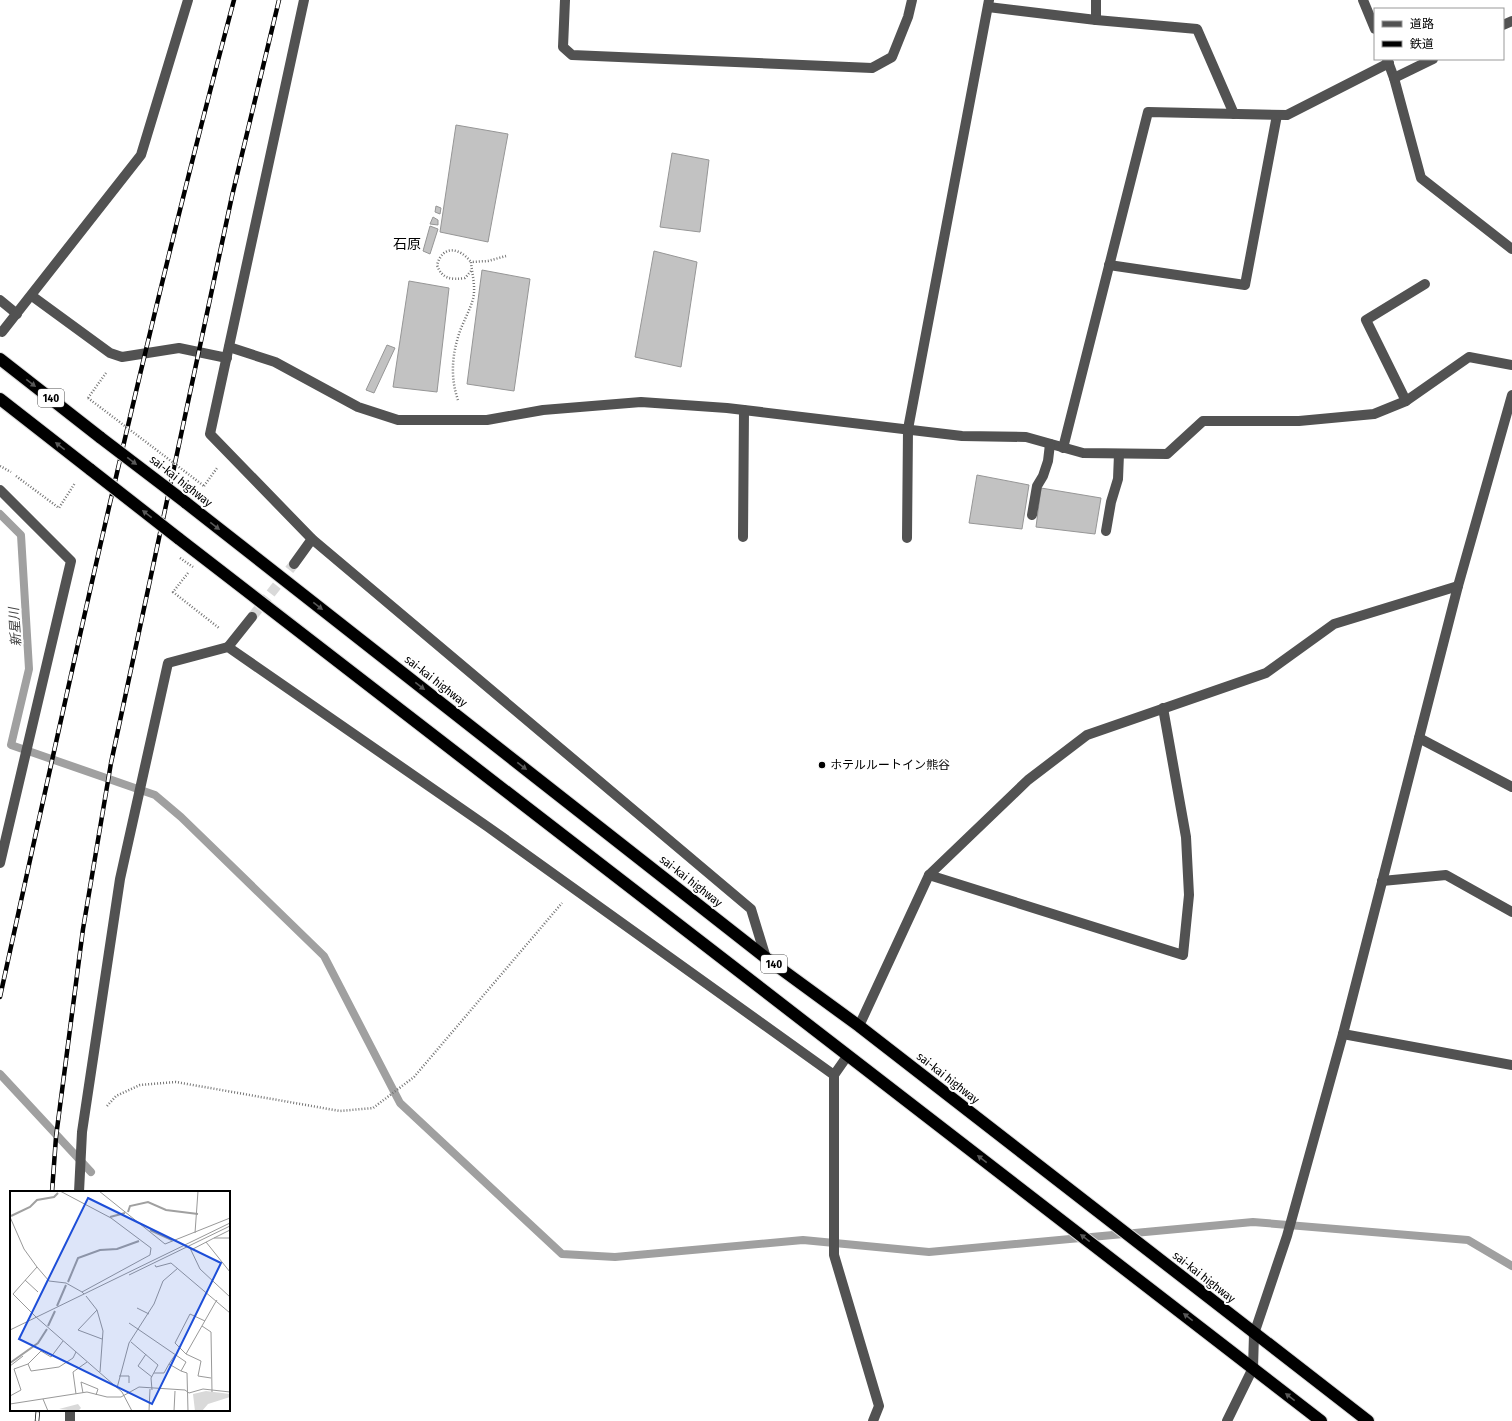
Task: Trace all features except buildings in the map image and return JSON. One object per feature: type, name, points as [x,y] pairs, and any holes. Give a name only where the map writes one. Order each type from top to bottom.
[{"type":"highway","name":"sai-kai highway","points":[[0,359],[185,502],[766,958],[859,1026],[1368,1421]]},
{"type":"highway","name":"140","points":[[0,399],[1321,1421]]},
{"type":"street","points":[[2,332],[32,296],[141,155],[188,0]]},
{"type":"street","points":[[304,0],[210,434],[312,539],[751,909],[766,958]]},
{"type":"street","points":[[565,0],[563,47],[572,55],[872,68],[892,58],[908,17],[912,0]]},
{"type":"street","points":[[1096,0],[1096,20]]},
{"type":"street","points":[[1363,0],[1374,27]]},
{"type":"street","points":[[908,538],[908,430],[989,3],[1096,20],[1197,29],[1234,114]]},
{"type":"street","points":[[1394,78],[1431,60]]},
{"type":"street","points":[[1063,448],[1148,112],[1286,115],[1388,61],[1421,178],[1512,249]]},
{"type":"street","points":[[1109,265],[1245,285],[1278,115]]},
{"type":"street","points":[[1406,401],[1366,320],[1425,284]]},
{"type":"street","points":[[32,296],[110,353],[122,356],[179,348],[227,358]]},
{"type":"street","points":[[0,300],[17,314]]},
{"type":"street","points":[[229,347],[275,362],[358,407],[398,420],[487,420],[543,410],[641,402],[744,410],[962,436],[1026,438],[1083,453],[1119,454],[1167,454],[1202,421],[1299,421],[1374,414],[1406,401],[1469,357],[1512,365]]},
{"type":"street","points":[[1227,1421],[1253,1368],[1254,1334],[1287,1236],[1343,1034],[1458,586],[1512,395]]},
{"type":"street","points":[[743,537],[744,410]]},
{"type":"street","points":[[1032,515],[1037,486],[1043,476],[1048,461],[1050,444]]},
{"type":"street","points":[[1106,531],[1111,502],[1118,479],[1119,454]]},
{"type":"street","points":[[0,490],[70,561],[0,863]]},
{"type":"street","points":[[294,564],[312,539]]},
{"type":"street","points":[[859,1026],[929,875],[1028,780],[1087,735],[1266,673],[1334,624],[1458,586]]},
{"type":"street","points":[[79,1191],[82,1132],[120,879],[168,663],[228,648],[252,617]]},
{"type":"street","points":[[228,648],[574,889],[834,1075]]},
{"type":"street","points":[[929,875],[1183,955],[1189,895],[1186,837],[1163,708]]},
{"type":"street","points":[[1419,738],[1512,787]]},
{"type":"street","points":[[1382,881],[1446,875],[1512,912]]},
{"type":"street","points":[[1343,1034],[1512,1065]]},
{"type":"street","points":[[848,1055],[834,1075],[834,1254],[879,1406],[873,1421]]},
{"type":"path","points":[[466,420],[454,387],[452,369],[460,332],[473,298],[474,284],[471,262],[462,252],[450,251],[444,253],[439,258],[437,265],[443,276],[450,279],[465,278],[472,271]]},
{"type":"path","points":[[471,262],[488,261],[506,256]]},
{"type":"path","points":[[101,368],[106,372],[88,398],[204,486]]},
{"type":"path","points":[[0,466],[59,508],[78,479]]},
{"type":"path","points":[[193,567],[173,592],[221,630]]},
{"type":"path","points":[[82,1132],[116,1096],[140,1085],[176,1082],[340,1111],[373,1108],[414,1077],[574,889]]},
{"type":"waterway","name":"新星川","points":[[0,514],[21,535],[29,669],[11,745],[155,795],[181,817],[324,956],[400,1103],[562,1254],[615,1257],[803,1240],[929,1252],[1253,1222],[1468,1240],[1512,1266]]},
{"type":"waterway","points":[[0,1074],[91,1172]]},
{"type":"tunnel","points":[[252,617],[294,564]]},
{"type":"railway","points":[[0,997],[111,497],[171,248],[234,0]]},
{"type":"railway","points":[[52,1191],[56,1137],[83,929],[111,763],[232,196],[279,0]]},
{"type":"railway","points":[[37,1421],[38,1411]]},
{"type":"place","name":"ホテルルートイン熊谷","points":[[822,765]]},
{"type":"district","name":"石原","points":[[407,244]]}]
